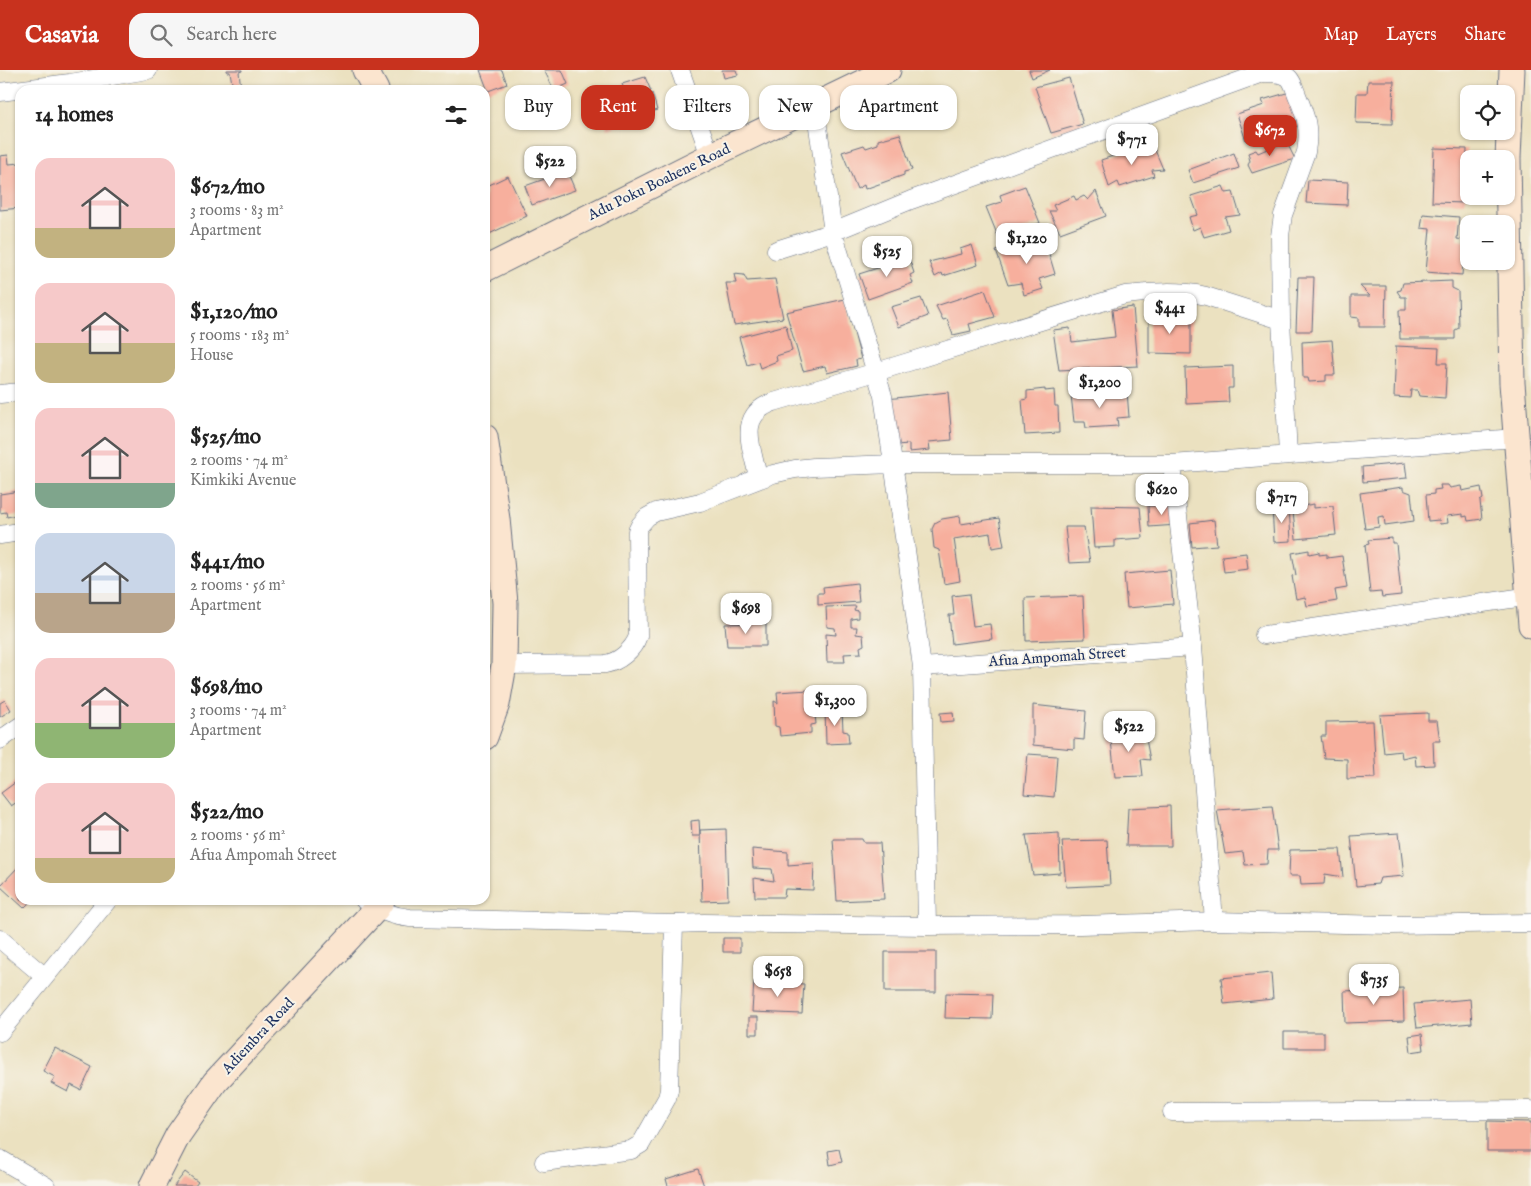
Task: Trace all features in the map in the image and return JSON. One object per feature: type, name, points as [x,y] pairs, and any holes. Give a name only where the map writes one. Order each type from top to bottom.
[{"type":"street","points":[[54,85],[148,70]]},
{"type":"street","points":[[364,70],[373,85]]},
{"type":"street","points":[[680,70],[710,156]]},
{"type":"street","name":"Adu Poku Boahene Road","points":[[830,99],[888,70]]},
{"type":"street","points":[[1512,70],[1508,158],[1512,383],[1531,625]]},
{"type":"street","points":[[776,250],[834,232],[911,200],[1253,77],[1262,74],[1281,74],[1288,77],[1293,84],[1306,118],[1308,142],[1282,215],[1280,236],[1281,320],[1288,455]]},
{"type":"street","points":[[0,92],[15,90]]},
{"type":"street","name":"Adu Poku Boahene Road","points":[[490,266],[765,130]]},
{"type":"street","points":[[819,130],[834,232],[883,396],[922,667],[927,926]]},
{"type":"street","points":[[743,485],[758,476],[749,431],[752,418],[764,405],[1125,295],[1150,292],[1194,293],[1281,320]]},
{"type":"street","points":[[0,394],[15,392]]},
{"type":"street","points":[[504,665],[605,664],[616,661],[632,648],[638,636],[638,531],[640,525],[647,517],[656,512],[700,502],[773,474],[795,469],[894,464],[1172,464],[1516,438]]},
{"type":"street","points":[[1172,464],[1193,647],[1214,921]]},
{"type":"street","points":[[490,471],[497,519],[505,603],[504,665],[497,704],[490,723]]},
{"type":"street","points":[[0,535],[15,533]]},
{"type":"street","points":[[1264,635],[1530,596]]},
{"type":"street","name":"Afua Ampomah Street","points":[[922,667],[1193,647]]},
{"type":"street","points":[[0,740],[15,730]]},
{"type":"street","points":[[0,1032],[104,905]]},
{"type":"street","name":"Adiembra Road","points":[[152,1186],[178,1135],[215,1082],[372,905]]},
{"type":"street","points":[[378,905],[398,916],[420,918],[674,924],[704,922],[927,926],[1080,925],[1214,921],[1391,925],[1531,923]]},
{"type":"street","points":[[544,1162],[637,1148],[667,1098],[669,1090],[674,924]]},
{"type":"street","points":[[0,940],[46,977]]},
{"type":"street","points":[[1172,1112],[1531,1110]]},
{"type":"street","points":[[0,1159],[46,1186]]},
{"type":"building","points":[[227,70],[242,70],[239,72],[241,85],[232,85],[230,72],[227,72]]},
{"type":"building","points":[[480,70],[502,70],[507,84],[490,90],[490,85],[486,85]]},
{"type":"building","points":[[544,70],[562,70],[568,84],[552,85]]},
{"type":"building","points":[[722,70],[736,70],[738,75],[724,78]]},
{"type":"building","points":[[1029,70],[1050,70],[1032,78]]},
{"type":"building","points":[[645,77],[648,85],[622,85]]},
{"type":"building","points":[[1069,78],[1083,124],[1051,133],[1035,87]]},
{"type":"building","points":[[1368,81],[1394,81],[1392,124],[1356,123],[1357,93],[1367,93]]},
{"type":"building","points":[[1290,92],[1298,126],[1273,133],[1271,130],[1246,141],[1237,114],[1264,105],[1262,100]]},
{"type":"building","points":[[900,134],[912,170],[904,172],[904,175],[865,189],[864,185],[857,189],[842,152],[864,145],[866,148],[878,144],[878,140]]},
{"type":"building","points":[[1286,141],[1295,159],[1252,173],[1248,165],[1250,161],[1248,153],[1256,150],[1258,153]]},
{"type":"building","points":[[1152,143],[1163,169],[1152,170],[1154,176],[1120,187],[1118,182],[1109,187],[1101,160]]},
{"type":"building","points":[[1434,148],[1467,149],[1460,150],[1460,203],[1432,202]]},
{"type":"building","points":[[1234,153],[1239,168],[1193,183],[1188,170]]},
{"type":"building","points":[[8,155],[9,164],[15,163],[15,208],[0,210],[0,156]]},
{"type":"building","points":[[567,171],[575,190],[532,205],[525,186]]},
{"type":"building","points":[[508,176],[527,216],[490,234],[490,185]]},
{"type":"building","points":[[1308,180],[1348,182],[1347,205],[1306,203]]},
{"type":"building","points":[[1025,186],[1040,223],[999,239],[986,207],[1002,202],[1000,195]]},
{"type":"building","points":[[1223,186],[1226,193],[1233,192],[1240,215],[1225,217],[1229,230],[1204,237],[1200,227],[1193,230],[1189,217],[1198,215],[1191,196]]},
{"type":"building","points":[[1096,191],[1106,216],[1060,233],[1049,211],[1056,211],[1053,205],[1074,196],[1076,200],[1084,196],[1088,200]]},
{"type":"building","points":[[1423,214],[1459,217],[1457,239],[1460,239],[1460,270],[1462,270],[1462,275],[1426,272],[1430,229],[1421,228]]},
{"type":"building","points":[[1044,237],[1055,274],[1039,279],[1043,289],[1024,295],[1021,283],[1008,285],[996,251]]},
{"type":"building","points":[[972,245],[978,265],[943,276],[942,273],[935,277],[929,262],[961,254],[960,249]]},
{"type":"building","points":[[909,258],[914,273],[910,275],[913,283],[868,299],[859,274]]},
{"type":"building","points":[[734,274],[744,275],[747,281],[775,279],[783,318],[734,325],[726,283],[736,283]]},
{"type":"building","points":[[1298,277],[1314,277],[1312,331],[1296,331]]},
{"type":"building","points":[[1452,281],[1452,288],[1458,291],[1459,328],[1455,330],[1455,339],[1400,339],[1399,310],[1406,310],[1406,297],[1401,297],[1397,291],[1401,290],[1403,283]]},
{"type":"building","points":[[1360,286],[1386,286],[1385,327],[1359,327],[1359,318],[1351,317],[1351,296],[1370,296]]},
{"type":"building","points":[[985,290],[995,317],[969,324],[971,331],[953,335],[947,319],[943,320],[936,306]]},
{"type":"building","points":[[921,298],[928,316],[899,327],[891,307]]},
{"type":"building","points":[[845,299],[861,359],[856,360],[857,366],[827,373],[825,366],[803,371],[786,312]]},
{"type":"building","points":[[1133,307],[1138,366],[1059,370],[1053,330],[1070,328],[1072,342],[1115,337],[1112,310]]},
{"type":"building","points":[[1149,316],[1191,316],[1191,354],[1149,353]]},
{"type":"building","points":[[786,325],[792,351],[776,356],[777,361],[760,368],[758,362],[747,365],[739,337]]},
{"type":"building","points":[[1332,340],[1335,375],[1326,375],[1326,381],[1309,382],[1308,378],[1303,378],[1302,342]]},
{"type":"building","points":[[1396,346],[1439,348],[1438,363],[1447,363],[1445,398],[1419,396],[1417,390],[1411,390],[1410,398],[1394,397]]},
{"type":"building","points":[[1233,366],[1233,388],[1228,388],[1229,402],[1186,404],[1185,368]]},
{"type":"building","points":[[1045,389],[1045,391],[1054,390],[1055,406],[1058,406],[1059,433],[1025,435],[1022,400],[1027,399],[1027,391]]},
{"type":"building","points":[[1127,391],[1129,417],[1117,418],[1118,426],[1086,428],[1085,422],[1074,422],[1071,395]]},
{"type":"building","points":[[948,392],[952,440],[929,442],[930,450],[909,452],[909,444],[896,445],[887,399]]},
{"type":"building","points":[[1405,463],[1407,478],[1363,482],[1362,467]]},
{"type":"building","points":[[1440,485],[1448,485],[1450,488],[1461,486],[1462,491],[1481,487],[1483,499],[1480,501],[1482,519],[1468,521],[1467,516],[1463,517],[1463,514],[1447,516],[1448,523],[1440,524],[1439,520],[1428,521],[1426,495],[1434,494],[1434,490],[1441,489]]},
{"type":"building","points":[[1403,487],[1403,490],[1411,493],[1414,521],[1385,525],[1384,516],[1378,517],[1379,527],[1365,529],[1360,493]]},
{"type":"building","points":[[15,492],[15,515],[7,517],[6,512],[0,513],[0,494]]},
{"type":"building","points":[[1314,504],[1314,508],[1333,506],[1336,535],[1296,539],[1293,511],[1302,511],[1302,506]]},
{"type":"building","points":[[1175,505],[1177,525],[1149,527],[1148,506]]},
{"type":"building","points":[[1091,506],[1140,507],[1143,538],[1115,540],[1115,547],[1094,548]]},
{"type":"building","points":[[1289,506],[1291,541],[1274,542],[1272,507]]},
{"type":"building","points":[[960,516],[961,524],[999,518],[1004,546],[992,548],[990,533],[954,539],[960,581],[944,584],[939,550],[934,548],[932,529],[935,523],[942,519]]},
{"type":"building","points":[[1214,520],[1217,545],[1192,547],[1190,523]]},
{"type":"building","points":[[1065,527],[1084,527],[1090,562],[1069,563]]},
{"type":"building","points":[[1392,538],[1392,543],[1396,543],[1401,595],[1382,597],[1381,592],[1370,593],[1365,545],[1369,544],[1368,540]]},
{"type":"building","points":[[1309,550],[1309,554],[1319,552],[1319,555],[1327,554],[1327,558],[1342,556],[1347,588],[1335,590],[1337,601],[1307,606],[1305,597],[1296,599],[1292,576],[1296,575],[1292,553]]},
{"type":"building","points":[[1246,553],[1248,569],[1224,572],[1222,556]]},
{"type":"building","points":[[1170,570],[1173,604],[1127,608],[1124,574]]},
{"type":"building","points":[[857,583],[859,602],[818,605],[818,593],[824,593],[823,587]]},
{"type":"building","points":[[969,594],[973,626],[990,624],[992,639],[952,644],[949,615],[954,615],[952,596]]},
{"type":"building","points":[[1083,596],[1085,639],[1026,641],[1025,598]]},
{"type":"building","points":[[856,606],[854,610],[858,611],[858,618],[851,619],[851,627],[857,627],[856,634],[863,635],[864,645],[860,647],[861,653],[844,654],[845,662],[827,662],[826,634],[836,635],[835,628],[827,627],[826,607]]},
{"type":"building","points":[[766,623],[766,646],[727,646],[725,624]]},
{"type":"building","points":[[810,690],[810,715],[815,715],[816,724],[811,725],[811,733],[780,736],[779,727],[775,726],[774,701],[778,703],[777,692]]},
{"type":"building","points":[[5,700],[11,710],[0,717],[0,703]]},
{"type":"building","points":[[1033,705],[1086,711],[1084,740],[1074,739],[1074,749],[1033,745]]},
{"type":"building","points":[[825,709],[842,709],[843,731],[848,732],[849,743],[826,744]]},
{"type":"building","points":[[953,712],[954,721],[941,722],[940,713]]},
{"type":"building","points":[[1428,713],[1428,721],[1437,721],[1440,741],[1433,741],[1434,765],[1416,766],[1415,755],[1402,758],[1401,751],[1384,753],[1380,715]]},
{"type":"building","points":[[1373,721],[1376,778],[1347,779],[1347,759],[1324,758],[1321,736],[1326,736],[1326,722]]},
{"type":"building","points":[[1139,730],[1140,739],[1146,739],[1150,760],[1141,759],[1143,776],[1115,777],[1110,731]]},
{"type":"building","points":[[1028,754],[1057,756],[1054,797],[1024,794]]},
{"type":"building","points":[[15,783],[15,803],[11,806],[1,793]]},
{"type":"building","points":[[1170,806],[1171,846],[1126,846],[1128,808]]},
{"type":"building","points":[[1272,806],[1278,850],[1268,850],[1267,864],[1245,865],[1243,852],[1225,854],[1217,810]]},
{"type":"building","points":[[699,820],[700,836],[692,836],[691,821]]},
{"type":"building","points":[[726,829],[728,900],[702,901],[700,830]]},
{"type":"building","points":[[1059,833],[1060,873],[1033,875],[1026,835]]},
{"type":"building","points":[[1399,833],[1404,876],[1380,878],[1378,884],[1356,886],[1351,836]]},
{"type":"building","points":[[833,839],[862,839],[864,843],[880,843],[884,899],[837,901]]},
{"type":"building","points":[[1107,840],[1110,885],[1066,887],[1062,841]]},
{"type":"building","points":[[752,849],[788,852],[788,865],[814,863],[813,890],[785,889],[784,897],[755,897],[754,878],[774,881],[772,869],[753,868]]},
{"type":"building","points":[[1340,849],[1343,877],[1325,874],[1324,884],[1301,885],[1300,876],[1289,876],[1290,850]]},
{"type":"building","points":[[15,870],[15,900],[0,886]]},
{"type":"building","points":[[723,938],[740,938],[740,952],[723,952]]},
{"type":"building","points":[[885,952],[936,952],[936,992],[885,992]]},
{"type":"building","points":[[1271,973],[1273,999],[1224,1004],[1221,978]]},
{"type":"building","points":[[754,981],[804,984],[802,1014],[752,1012]]},
{"type":"building","points":[[1403,988],[1404,1021],[1345,1023],[1344,991]]},
{"type":"building","points":[[946,993],[993,994],[992,1019],[945,1018]]},
{"type":"building","points":[[1470,999],[1472,1023],[1417,1028],[1414,1004]]},
{"type":"building","points":[[749,1017],[758,1017],[758,1034],[749,1034]]},
{"type":"building","points":[[1284,1032],[1324,1032],[1324,1048],[1284,1048]]},
{"type":"building","points":[[1422,1034],[1424,1050],[1411,1052],[1409,1036]]},
{"type":"building","points":[[55,1048],[92,1067],[81,1090],[71,1085],[68,1092],[51,1083],[55,1077],[43,1071]]},
{"type":"building","points":[[1487,1121],[1531,1122],[1531,1151],[1487,1151]]},
{"type":"building","points":[[839,1149],[842,1162],[830,1165],[828,1151]]},
{"type":"building","points":[[698,1169],[704,1186],[668,1186],[666,1179]]},
{"type":"building","points":[[185,1172],[198,1182],[195,1186],[174,1186]]}]
